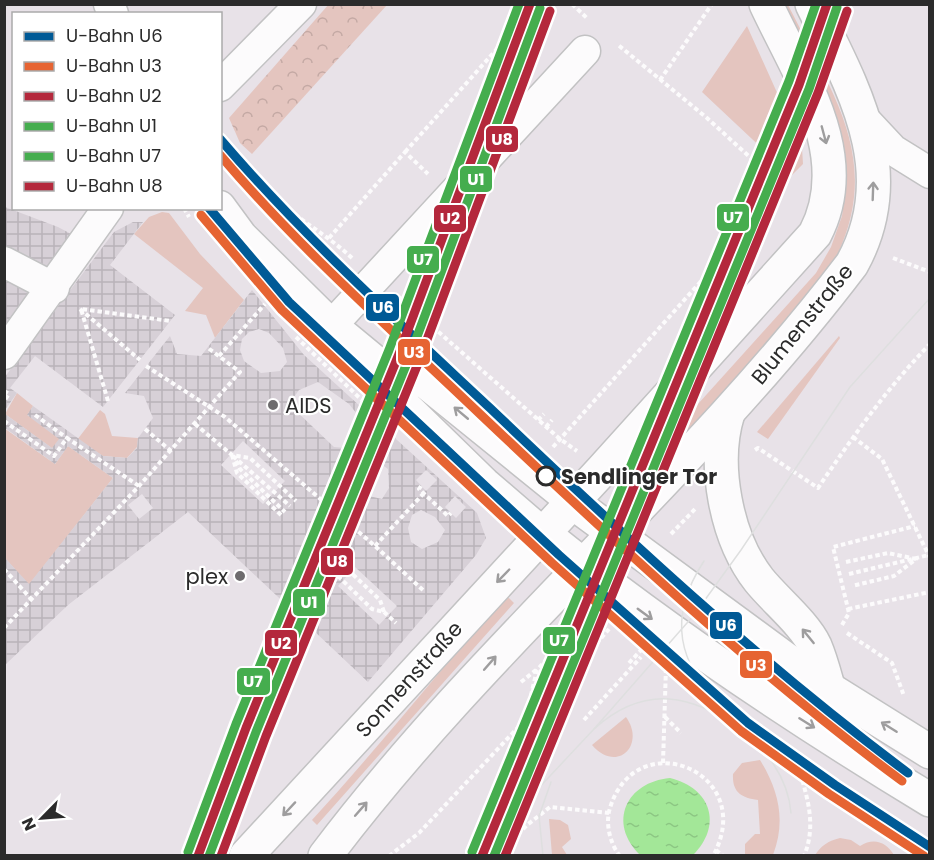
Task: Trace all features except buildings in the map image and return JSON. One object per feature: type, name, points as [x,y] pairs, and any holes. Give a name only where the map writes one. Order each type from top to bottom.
[{"type":"main road","points":[[766,4],[807,90],[830,156],[831,178],[822,220],[795,258],[572,502],[613,535],[829,690],[930,752]]},
{"type":"main road","name":"Blumenstraße","points":[[582,565],[728,413],[832,291],[852,264],[860,248],[868,227],[873,192],[872,156],[864,119],[851,82],[812,4]]},
{"type":"main road","points":[[728,413],[723,439],[723,461],[726,499],[732,530],[745,558],[759,580],[814,645],[829,690]]},
{"type":"main road","name":"Sonnenstraße","points":[[246,855],[572,502]]},
{"type":"main road","points":[[543,533],[641,611],[749,686],[930,800]]},
{"type":"main road","points":[[326,855],[355,816],[515,634],[582,565]]},
{"type":"street","points":[[222,84],[287,9]]},
{"type":"street","points":[[332,325],[585,51]]},
{"type":"street","points":[[864,119],[893,150],[930,173]]},
{"type":"street","points":[[222,209],[242,236],[332,325],[389,372],[425,383],[572,502]]},
{"type":"street","points":[[4,354],[64,295],[107,210]]},
{"type":"street","points":[[4,262],[64,295]]},
{"type":"street","points":[[389,372],[406,406],[485,483],[543,533]]},
{"type":"path","points":[[328,238],[537,4]]},
{"type":"path","points":[[660,80],[712,4]]},
{"type":"path","points":[[560,439],[778,195],[777,182],[616,43],[585,51]]},
{"type":"path","points":[[405,152],[450,196]]},
{"type":"path","points":[[222,154],[241,161]]},
{"type":"path","points":[[892,258],[930,272]]},
{"type":"path","points":[[64,295],[140,360]]},
{"type":"path","points":[[219,356],[266,303]]},
{"type":"path","points":[[81,309],[171,321]]},
{"type":"path","points":[[81,309],[108,401]]},
{"type":"path","points":[[646,345],[652,349]]},
{"type":"path","points":[[750,452],[758,448],[818,488],[853,437],[908,366],[930,345]]},
{"type":"path","points":[[4,628],[139,486],[240,372],[208,348]]},
{"type":"path","points":[[146,366],[210,407],[260,446],[424,592]]},
{"type":"path","points":[[4,390],[9,394],[4,401]]},
{"type":"path","points":[[538,420],[544,414]]},
{"type":"path","points":[[35,415],[139,486]]},
{"type":"path","points":[[546,427],[552,420]]},
{"type":"path","points":[[4,421],[54,456],[67,438]]},
{"type":"path","points":[[195,424],[290,507]]},
{"type":"path","points":[[145,429],[171,451]]},
{"type":"path","points":[[849,574],[929,557],[882,459],[853,437]]},
{"type":"path","points":[[232,456],[238,471],[284,514]]},
{"type":"path","points":[[232,456],[249,458],[296,501]]},
{"type":"path","points":[[421,486],[419,489],[448,516],[451,513]]},
{"type":"path","points":[[375,546],[424,493]]},
{"type":"path","points":[[840,628],[849,613],[833,547],[915,526]]},
{"type":"path","points":[[846,562],[888,553],[916,559]]},
{"type":"path","points":[[852,586],[894,576],[916,559]]},
{"type":"path","points":[[346,568],[380,600],[384,612]]},
{"type":"path","points":[[4,569],[32,600]]},
{"type":"path","points":[[338,576],[372,609],[384,612],[396,623]]},
{"type":"path","points":[[848,609],[930,592]]},
{"type":"path","points":[[388,855],[419,833],[525,720],[537,670],[595,606]]},
{"type":"path","points":[[529,704],[579,651],[585,657],[609,629]]},
{"type":"path","points":[[629,663],[646,644]]},
{"type":"path","points":[[584,720],[641,657]]},
{"type":"path","points":[[663,763],[666,660]]},
{"type":"path","points":[[664,716],[681,733]]},
{"type":"path","points":[[620,855],[609,832],[609,813],[622,783],[633,772],[663,763],[682,765],[699,773],[712,786],[721,802],[725,821],[721,839],[713,855]]},
{"type":"path","points":[[798,766],[809,802],[810,836],[804,855]]},
{"type":"path","points":[[497,855],[527,825],[550,807],[609,813]]},
{"type":"path","points":[[187,845],[199,855]]},
{"type":"path","points":[[716,850],[723,855]]},
{"type":"green space","points":[[329,4],[387,5],[252,154],[240,143],[229,118]]},
{"type":"green space","points":[[776,5],[788,5],[838,105],[849,136],[854,168],[854,201],[845,237],[827,275],[663,465],[652,455],[816,273],[831,247],[842,216],[846,186],[841,142]]},
{"type":"green space","points":[[747,26],[802,148],[803,164],[788,179],[766,152],[702,92]]},
{"type":"green space","points":[[162,212],[169,213],[200,254],[244,300],[215,338],[206,315],[185,311],[203,288],[134,234],[149,217]]},
{"type":"green space","points":[[839,336],[840,338],[768,439],[757,432]]},
{"type":"green space","points":[[17,393],[33,406],[28,415],[60,439],[53,449],[5,414]]},
{"type":"green space","points":[[100,410],[105,414],[112,436],[138,438],[137,447],[127,458],[103,456],[77,440]]},
{"type":"green space","points":[[4,428],[55,464],[68,446],[113,478],[29,585],[5,558]]},
{"type":"green space","points":[[506,595],[514,603],[317,825],[312,820]]},
{"type":"green space","points":[[626,717],[633,737],[631,746],[626,752],[611,757],[601,753],[592,745]]},
{"type":"green space","points":[[760,760],[776,795],[780,818],[779,830],[773,855],[745,855],[745,844],[755,834],[760,834],[758,800],[742,796],[736,790],[733,774],[742,763]]},
{"type":"green space","points":[[549,819],[560,820],[568,825],[571,839],[562,847],[567,855],[552,855]]},
{"type":"green space","points":[[840,838],[851,840],[860,846],[865,843],[879,842],[894,855],[815,855],[826,844]]},
{"type":"shaded area","points":[[5,207],[58,227],[75,236],[5,329]]},
{"type":"shaded area","points":[[133,222],[143,222],[110,265],[175,315],[103,407],[35,356],[10,388],[17,393],[5,410],[4,378],[114,232]]},
{"type":"shaded area","points":[[252,290],[304,355],[477,513],[486,538],[476,555],[368,682],[188,512],[68,605],[5,665],[5,558],[29,584],[113,478],[68,446],[55,464],[5,428],[5,414],[52,448],[59,439],[27,415],[33,406],[103,456],[127,458],[137,448],[138,438],[153,418],[144,396],[125,393],[170,336],[177,354],[201,356]],"holes":[[[259,329],[269,333],[283,348],[287,362],[280,371],[261,373],[244,361],[240,350],[242,339],[249,332]],[[318,382],[349,404],[357,414],[356,433],[345,448],[334,447],[292,407],[292,400],[299,390]],[[243,441],[285,481],[263,504],[221,465]],[[367,464],[381,464],[388,469],[389,488],[382,499],[369,496],[355,479],[356,468]],[[426,470],[437,480],[426,491],[416,480]],[[142,494],[153,508],[139,519],[128,505]],[[455,496],[466,507],[456,518],[445,507]],[[421,510],[435,517],[445,530],[438,542],[422,549],[411,542],[408,528],[412,515]],[[355,567],[397,606],[379,625],[338,586]]]},
{"type":"water","points":[[670,778],[695,790],[703,799],[710,820],[708,832],[693,855],[640,855],[630,843],[625,830],[623,818],[626,806],[632,796],[642,787]]},
{"type":"tram line","points":[[594,729],[694,615],[741,550],[850,387],[930,298]]},
{"type":"tram line","points":[[704,561],[692,582],[685,602],[682,621],[683,640],[687,658],[696,675],[707,694],[722,712]]},
{"type":"tram line","points":[[475,856],[594,729],[613,714],[632,705],[650,700],[669,699],[688,702],[707,709],[745,732]]},
{"type":"tram line","points":[[738,726],[774,764],[785,787],[791,813]]},
{"type":"tram line","points":[[543,856],[539,816],[551,782]]},
{"type":"metro line","name":"U7","points":[[188,852],[236,724],[389,350],[519,4]]},
{"type":"metro line","name":"U2","points":[[198,856],[246,728],[399,354],[530,4]]},
{"type":"metro line","name":"U7","points":[[472,852],[789,81],[816,4]]},
{"type":"metro line","name":"U2","points":[[482,856],[799,85],[827,4]]},
{"type":"metro line","name":"U1","points":[[494,856],[809,89],[837,7]]},
{"type":"metro line","name":"U1","points":[[209,856],[256,732],[409,358],[540,8]]},
{"type":"metro line","name":"U8","points":[[221,856],[266,736],[419,361],[550,11]]},
{"type":"metro line","name":"U8","points":[[505,856],[818,93],[847,11]]},
{"type":"metro line","name":"U6","points":[[222,141],[284,210],[351,277],[693,597],[799,687],[908,773]]},
{"type":"metro line","name":"U3","points":[[222,157],[282,223],[347,288],[634,558],[792,695],[902,781]]},
{"type":"metro line","name":"U6","points":[[211,210],[289,302],[559,555],[748,723],[835,785],[930,847]]},
{"type":"metro line","name":"U3","points":[[201,215],[282,310],[552,563],[741,731],[829,794],[924,856]]},
{"type":"place","name":"AIDS","points":[[273,405]]},
{"type":"place","name":"Sendlinger Tor","points":[[546,476]]},
{"type":"place","name":"plex","points":[[240,576]]}]
